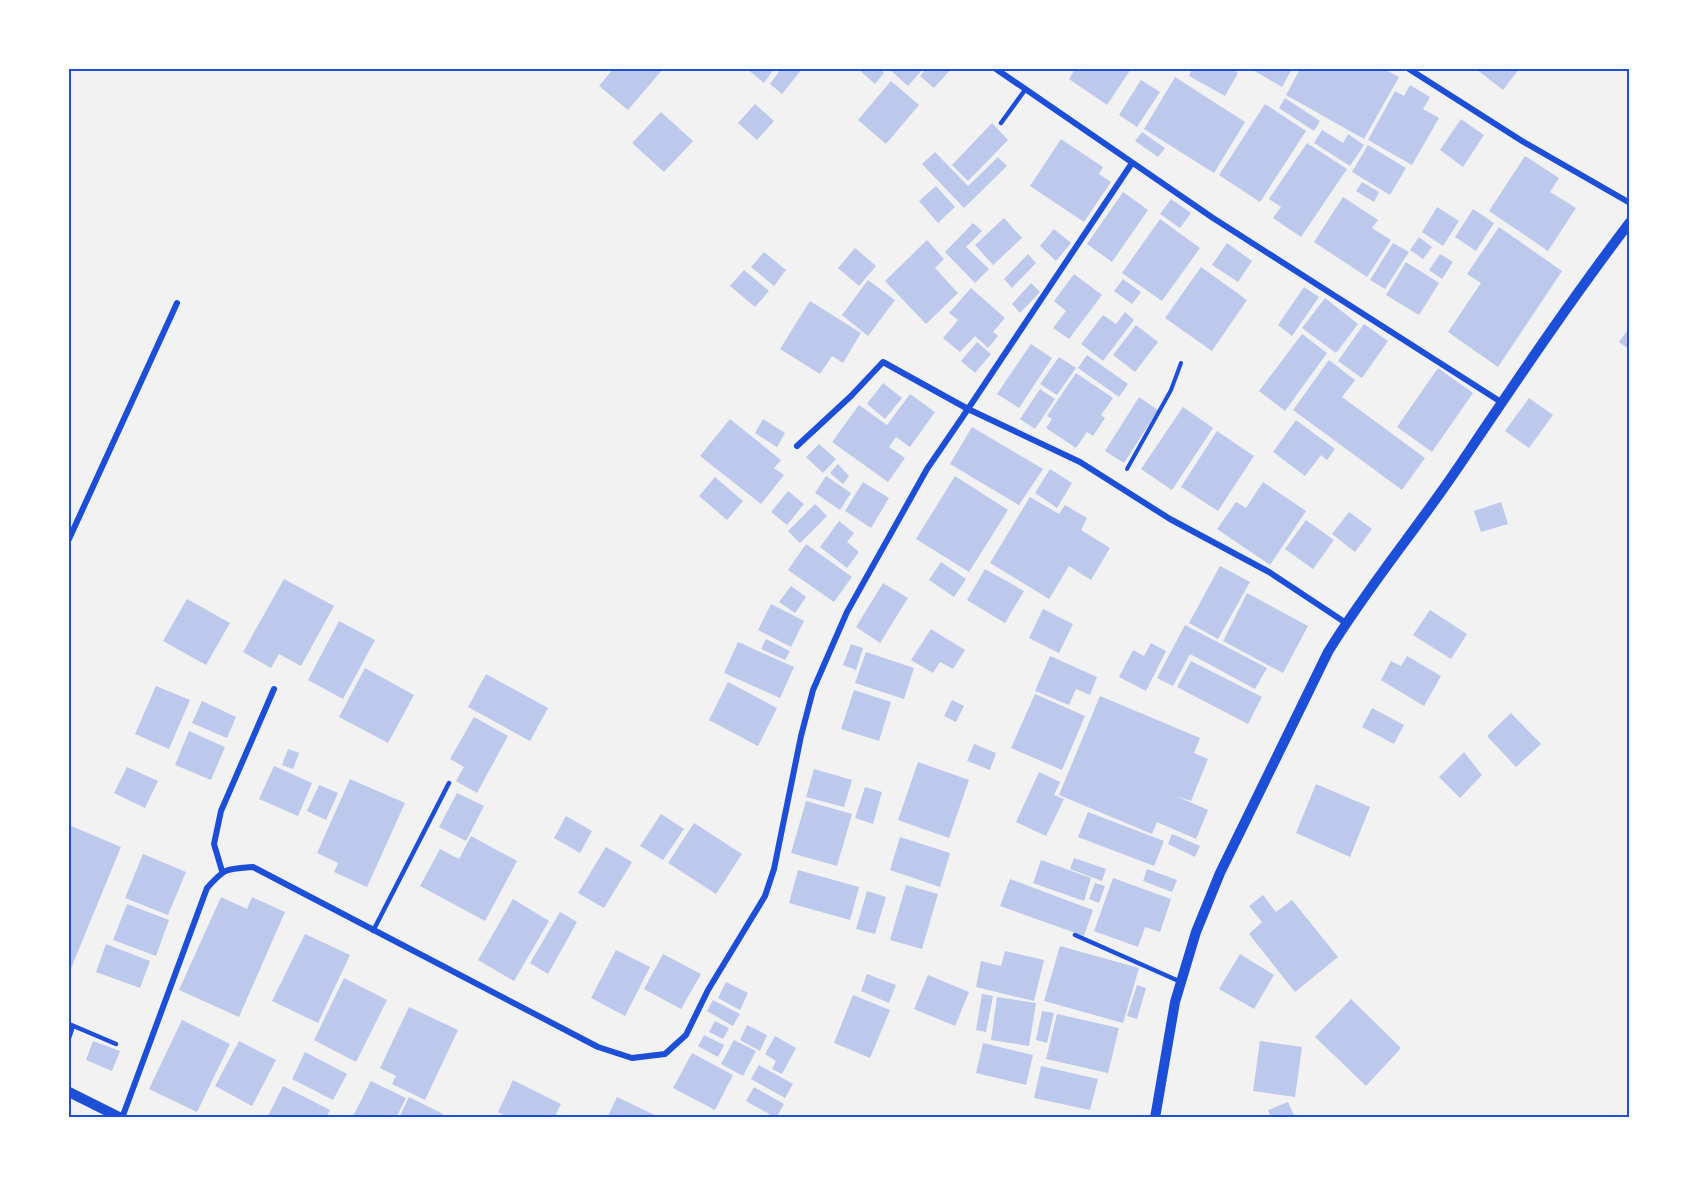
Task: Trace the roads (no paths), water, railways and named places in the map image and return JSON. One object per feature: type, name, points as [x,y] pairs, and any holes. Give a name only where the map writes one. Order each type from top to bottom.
[{"type":"street","points":[[996,69],[1213,218],[1501,402]]},
{"type":"street","points":[[1409,69],[1522,141],[1630,202]]},
{"type":"street","points":[[69,1092],[122,1118],[207,888],[222,871],[253,867],[598,1047],[632,1058],[665,1054],[686,1035],[708,990],[765,896],[774,869],[801,736],[813,690],[847,612],[927,469],[1132,163]]},
{"type":"street","points":[[1155,1118],[1175,1002],[1196,932],[1220,873],[1328,652],[1501,402],[1630,222]]},
{"type":"street","points":[[69,540],[177,303]]},
{"type":"street","points":[[797,446],[851,396],[883,362],[968,409],[1080,462],[1170,519],[1269,572],[1346,623]]},
{"type":"street","points":[[222,871],[214,844],[221,811],[274,689]]},
{"type":"lane","points":[[1001,123],[1025,90]]},
{"type":"lane","points":[[373,931],[449,783]]},
{"type":"lane","points":[[1075,935],[1181,982]]},
{"type":"lane","points":[[69,1038],[71,1025],[116,1044]]}]
